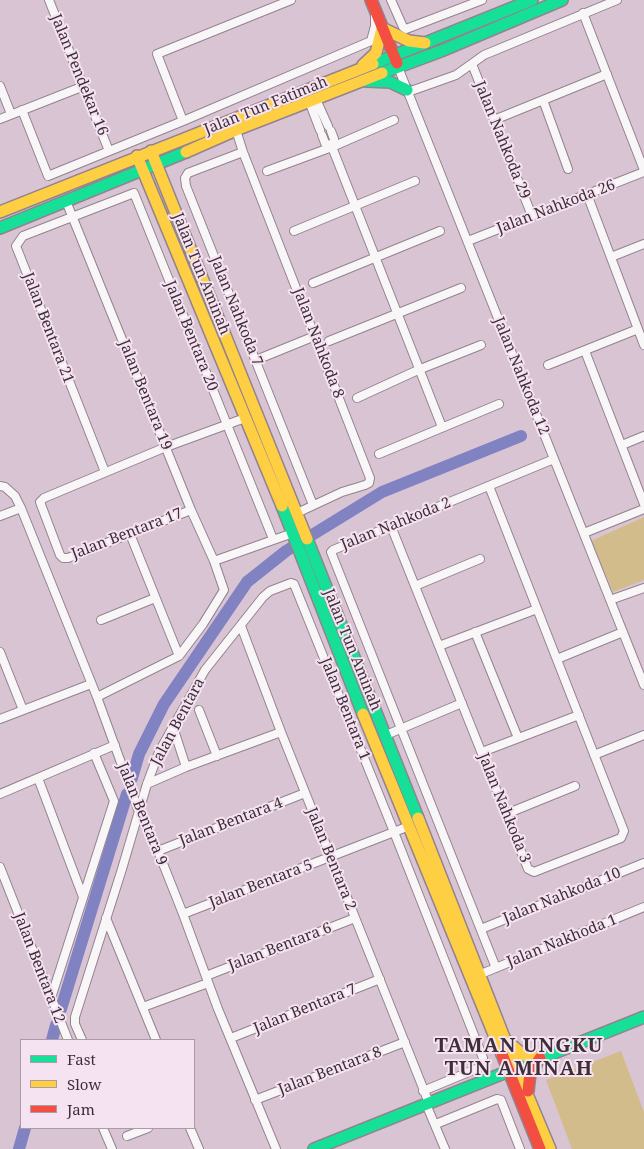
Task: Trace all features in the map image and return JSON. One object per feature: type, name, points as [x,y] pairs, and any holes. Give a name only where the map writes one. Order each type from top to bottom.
[{"type":"main road","name":"Jalan Tun Fatimah","points":[[396,61],[426,43],[532,0]]},
{"type":"main road","name":"Jalan Tun Fatimah","points":[[0,212],[277,102],[396,61],[441,51],[562,0]]},
{"type":"main road","points":[[373,5],[396,61]]},
{"type":"main road","points":[[382,28],[409,41],[426,43]]},
{"type":"main road","points":[[382,28],[376,53],[358,75],[390,82],[408,91]]},
{"type":"main road","name":"Jalan Tun Fatimah","points":[[0,228],[313,100],[358,75]]},
{"type":"main road","points":[[277,102],[283,104],[308,93],[314,95],[313,100]]},
{"type":"main road","name":"Jalan Tun Aminah","points":[[151,151],[297,513],[296,531],[307,570],[409,826],[512,1069],[528,1097],[550,1149]]},
{"type":"main road","name":"Jalan Tun Aminah","points":[[137,156],[245,418],[296,531],[317,564],[481,974],[502,1044]]},
{"type":"main road","points":[[314,1149],[644,1018]]},
{"type":"main road","points":[[489,1078],[498,1062],[502,1044],[523,1055],[540,1058]]},
{"type":"main road","points":[[528,1097],[530,1073],[540,1058]]},
{"type":"main road","name":"Jalan Tun Aminah","points":[[512,1069],[516,1090],[540,1149]]},
{"type":"main road","points":[[489,1078],[501,1081],[516,1090]]},
{"type":"street","name":"Jalan Pendekar 16","points":[[49,0],[109,151]]},
{"type":"street","points":[[183,121],[158,54],[275,3],[291,0]]},
{"type":"street","points":[[391,0],[403,27],[406,29],[482,0]]},
{"type":"street","points":[[408,91],[456,75],[484,55],[617,0]]},
{"type":"street","points":[[22,110],[48,176],[372,41],[375,26],[373,5]]},
{"type":"street","points":[[583,13],[644,171]]},
{"type":"street","name":"Jalan Nahkoda 12","points":[[396,61],[644,685]]},
{"type":"street","name":"Jalan Nahkoda 29","points":[[472,64],[532,216]]},
{"type":"street","points":[[494,120],[607,74]]},
{"type":"street","points":[[0,86],[11,114]]},
{"type":"street","points":[[0,119],[84,86]]},
{"type":"street","points":[[313,100],[334,140],[332,147],[442,427]]},
{"type":"street","points":[[313,100],[325,143],[332,147]]},
{"type":"street","points":[[543,100],[568,169]]},
{"type":"street","points":[[267,171],[332,147],[394,120]]},
{"type":"street","name":"Jalan Nahkoda 8","points":[[236,130],[370,478],[369,482],[365,485],[342,492],[297,513]]},
{"type":"street","name":"Jalan Nahkoda 7","points":[[243,152],[188,173],[185,178],[186,186],[313,505]]},
{"type":"street","name":"Jalan Nahkoda 26","points":[[468,241],[644,171]]},
{"type":"street","points":[[294,231],[415,181]]},
{"type":"street","name":"Jalan Bentara 20","points":[[74,216],[131,193],[136,196],[273,539]]},
{"type":"street","points":[[587,194],[644,344]]},
{"type":"street","name":"Jalan Bentara 19","points":[[66,201],[74,216],[191,510],[214,561],[224,590],[203,624],[179,656]]},
{"type":"street","name":"Jalan Bentara 21","points":[[74,216],[23,236],[16,246],[105,472]]},
{"type":"street","points":[[314,283],[440,231]]},
{"type":"street","points":[[611,257],[644,244]]},
{"type":"street","points":[[329,340],[461,288]]},
{"type":"street","points":[[548,365],[638,329]]},
{"type":"street","points":[[256,360],[315,336]]},
{"type":"street","points":[[357,398],[418,370],[481,345]]},
{"type":"street","points":[[585,351],[644,504]]},
{"type":"street","points":[[378,454],[499,404]]},
{"type":"street","points":[[105,472],[245,418]]},
{"type":"street","points":[[622,446],[644,436]]},
{"type":"street","name":"Jalan Nahkoda 2","points":[[496,968],[331,552],[554,459]]},
{"type":"street","name":"Jalan Bentara 17","points":[[105,472],[44,498],[40,502],[60,555],[63,558],[68,558],[191,510]]},
{"type":"street","name":"Jalan Bentara 9","points":[[0,486],[5,487],[15,496],[21,508],[97,696],[138,812],[158,851],[207,980],[276,1149]]},
{"type":"street","name":"Jalan Nahkoda 3","points":[[391,526],[528,869],[534,872],[621,838],[624,831],[488,486]]},
{"type":"street","points":[[0,516],[21,508]]},
{"type":"street","points":[[584,533],[644,509]]},
{"type":"street","points":[[214,561],[296,531]]},
{"type":"street","points":[[97,696],[179,656],[130,534]]},
{"type":"street","points":[[415,586],[480,559]]},
{"type":"street","name":"Jalan Bentara","points":[[82,1039],[75,1024],[75,1017],[138,812],[159,752],[206,670],[263,597],[270,591],[291,584],[295,586]]},
{"type":"street","name":"Jalan Bentara 1","points":[[295,586],[483,1058],[480,1067],[424,1091]]},
{"type":"street","points":[[610,600],[644,588]]},
{"type":"street","points":[[101,620],[155,598]]},
{"type":"street","points":[[439,646],[537,610]]},
{"type":"street","name":"Jalan Bentara 2","points":[[241,626],[305,793],[405,1042],[445,1149]]},
{"type":"street","points":[[475,632],[518,738]]},
{"type":"street","points":[[557,659],[623,632]]},
{"type":"street","points":[[0,652],[24,710]]},
{"type":"street","points":[[0,720],[91,684]]},
{"type":"street","points":[[386,735],[462,703]]},
{"type":"street","points":[[199,710],[217,756]]},
{"type":"street","points":[[482,752],[578,715]]},
{"type":"street","points":[[173,727],[186,767]]},
{"type":"street","points":[[147,784],[186,767],[281,732]]},
{"type":"street","points":[[594,755],[644,735]]},
{"type":"street","points":[[0,794],[115,745]]},
{"type":"street","points":[[51,998],[114,801],[94,753]]},
{"type":"street","points":[[38,778],[83,897]]},
{"type":"street","points":[[506,814],[576,786]]},
{"type":"street","name":"Jalan Bentara 4","points":[[158,851],[305,793]]},
{"type":"street","points":[[394,832],[409,826]]},
{"type":"street","name":"Jalan Bentara 5","points":[[183,914],[394,832]]},
{"type":"street","name":"Jalan Nahkoda 10","points":[[481,929],[644,864]]},
{"type":"street","name":"Jalan Bentara 12","points":[[0,867],[68,1039]]},
{"type":"street","name":"Jalan Nakhoda 1","points":[[481,974],[644,907]]},
{"type":"street","points":[[106,918],[156,1039]]},
{"type":"street","name":"Jalan Bentara 6","points":[[143,1007],[355,918]]},
{"type":"street","name":"Jalan Bentara 7","points":[[230,1038],[380,979]]},
{"type":"street","name":"Jalan Bentara 8","points":[[255,1100],[405,1042]]},
{"type":"street","points":[[436,1124],[497,1099],[501,1100],[520,1149]]},
{"type":"street","points":[[103,1129],[112,1149]]},
{"type":"street","points":[[127,1136],[145,1129]]},
{"type":"street","points":[[190,1129],[199,1149]]},
{"type":"shaded area","points":[[644,517],[644,580],[613,592],[591,541]]},
{"type":"shaded area","points":[[621,1051],[644,1112],[644,1149],[572,1149],[546,1080]]},
{"type":"waterway","points":[[132,778],[139,754],[164,704],[247,582],[286,551],[382,492],[521,436]]},
{"type":"waterway","points":[[61,1009],[127,794]]},
{"type":"waterway","points":[[52,1039],[56,1025]]},
{"type":"waterway","points":[[19,1149],[25,1129]]},
{"type":"traffic: fast","points":[[373,64],[532,0]]},
{"type":"traffic: fast","points":[[382,73],[441,51],[562,0]]},
{"type":"traffic: fast","points":[[366,81],[390,82],[407,90]]},
{"type":"traffic: fast","points":[[0,228],[186,152]]},
{"type":"traffic: fast","points":[[282,506],[363,714]]},
{"type":"traffic: fast","points":[[307,539],[418,818]]},
{"type":"traffic: fast","points":[[314,1149],[644,1017]]},
{"type":"traffic: slow","points":[[382,28],[409,41],[425,43]]},
{"type":"traffic: slow","points":[[363,65],[376,53],[382,28]]},
{"type":"traffic: slow","points":[[0,212],[373,64]]},
{"type":"traffic: slow","points":[[186,152],[236,130],[382,73]]},
{"type":"traffic: slow","points":[[151,151],[307,539]]},
{"type":"traffic: slow","points":[[137,156],[282,506]]},
{"type":"traffic: slow","points":[[363,714],[502,1054]]},
{"type":"traffic: slow","points":[[418,818],[516,1068],[550,1149]]},
{"type":"traffic: slow","points":[[507,1041],[523,1055],[540,1058]]},
{"type":"traffic: jam","points":[[371,0],[397,63]]},
{"type":"traffic: jam","points":[[502,1054],[540,1149]]},
{"type":"traffic: jam","points":[[528,1091],[530,1073],[540,1058]]},
{"type":"district","name":"TAMAN UNGKU TUN AMINAH","points":[[519,1058]]}]
